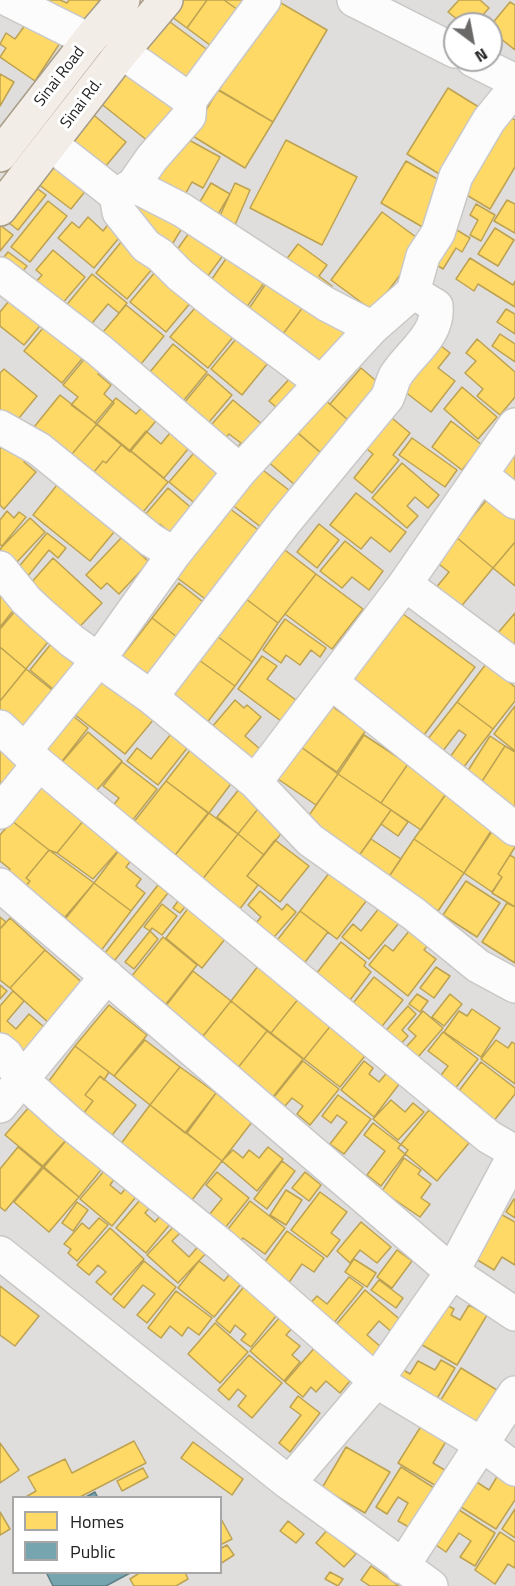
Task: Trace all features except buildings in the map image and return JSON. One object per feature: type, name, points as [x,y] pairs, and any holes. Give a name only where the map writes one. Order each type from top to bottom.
[{"type":"main road","name":"Sinai Road","points":[[4,142],[123,0]]},
{"type":"main road","name":"Sinai Rd.","points":[[0,209],[122,52],[166,0]]},
{"type":"street","points":[[9,0],[89,40]]},
{"type":"street","points":[[264,0],[190,100],[189,116],[124,190],[119,212],[146,246],[160,255],[180,275],[320,382]]},
{"type":"street","points":[[354,0],[443,45]]},
{"type":"street","points":[[122,52],[190,100]]},
{"type":"street","points":[[497,72],[515,81]]},
{"type":"street","points":[[0,812],[32,757],[174,554],[240,471],[320,382],[372,328],[413,292],[423,256],[438,233],[456,176],[489,120],[515,88]]},
{"type":"street","points":[[52,145],[124,190],[182,210],[326,304],[372,328]]},
{"type":"street","points":[[0,274],[99,350],[240,471]]},
{"type":"street","points":[[151,696],[284,523],[387,398],[395,377],[429,334],[437,319],[436,306],[413,292]]},
{"type":"street","points":[[255,782],[405,584],[515,425]]},
{"type":"street","points":[[0,426],[39,449],[151,540],[174,554]]},
{"type":"street","points":[[481,475],[515,502]]},
{"type":"street","points":[[0,568],[26,600],[72,641],[151,696],[255,782],[310,840],[414,914],[478,966],[515,986]]},
{"type":"street","points":[[405,584],[515,666]]},
{"type":"street","points":[[331,682],[515,829]]},
{"type":"street","points":[[0,727],[32,757],[489,1137],[515,1153],[452,1272],[376,1381],[290,1484]]},
{"type":"street","points":[[0,885],[452,1272],[515,1314]]},
{"type":"street","points":[[0,1106],[107,976]]},
{"type":"street","points":[[0,1050],[6,1055],[21,1079],[69,1122],[221,1245],[376,1381],[483,1445],[515,1469]]},
{"type":"street","points":[[0,1252],[290,1484],[430,1586]]},
{"type":"street","points":[[402,1567],[483,1445],[515,1392]]},
{"type":"shaded area","points":[[0,0],[515,0],[515,1586],[0,1586]]}]
